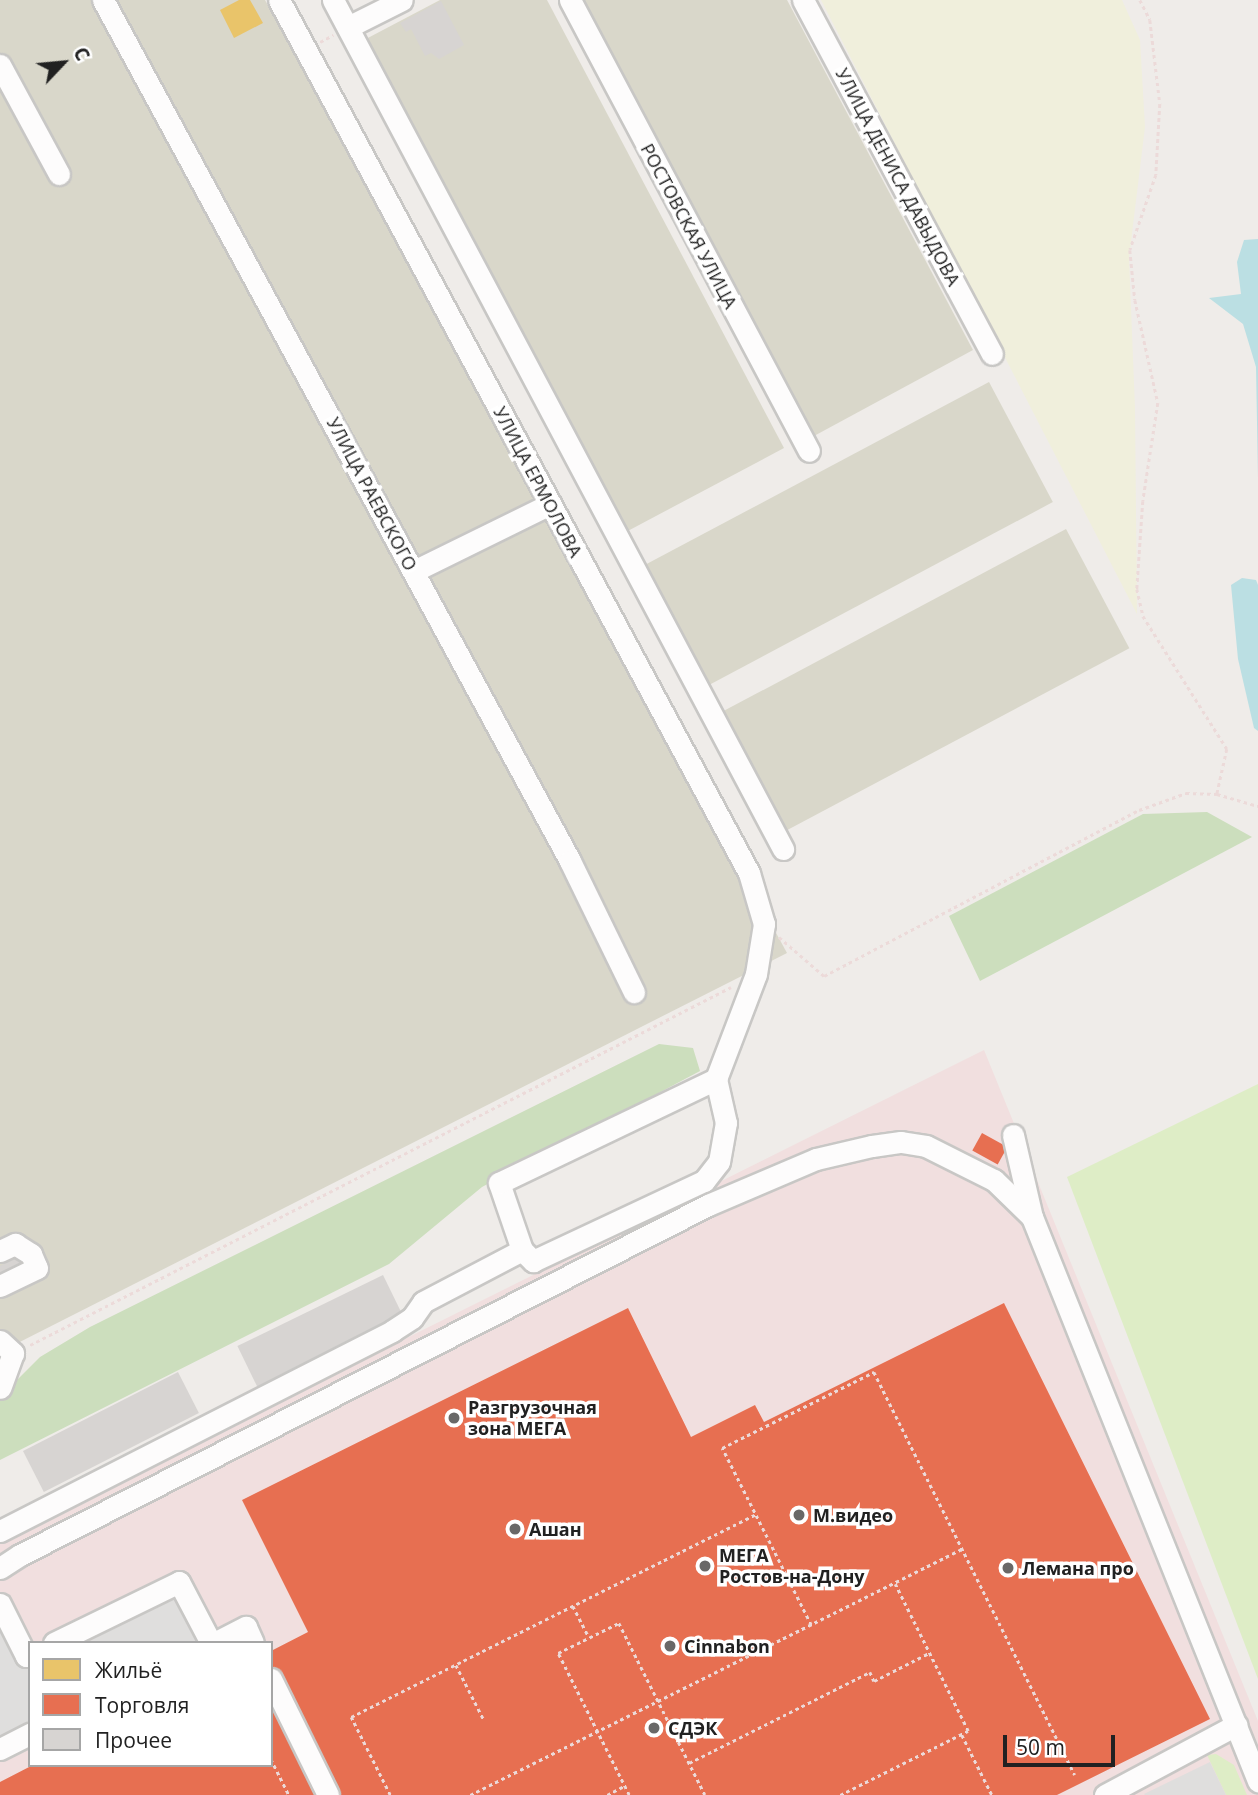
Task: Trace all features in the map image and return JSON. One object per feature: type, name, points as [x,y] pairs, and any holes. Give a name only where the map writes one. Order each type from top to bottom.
[{"type":"street","name":"УЛИЦА РАЕВСКОГО","points":[[103,0],[570,861],[634,992]]},
{"type":"street","name":"УЛИЦА ЕРМОЛОВА","points":[[279,0],[749,873],[764,924],[756,974],[716,1079]]},
{"type":"street","points":[[334,0],[783,849]]},
{"type":"street","points":[[348,27],[402,0]]},
{"type":"street","name":"РОСТОВСКАЯ УЛИЦА","points":[[570,0],[809,452]]},
{"type":"street","name":"УЛИЦА ДЕНИСА ДАВЫДОВА","points":[[803,0],[992,354]]},
{"type":"street","points":[[0,65],[59,174]]},
{"type":"street","points":[[414,571],[550,504]]},
{"type":"street","points":[[716,1079],[726,1124],[719,1162],[704,1181],[533,1261],[522,1250],[499,1183],[716,1079]]},
{"type":"street","points":[[1013,1135],[1032,1217],[1258,1781]]},
{"type":"street","points":[[0,1568],[32,1549],[708,1205],[817,1159],[901,1142],[926,1146],[994,1180],[1032,1217]]},
{"type":"street","points":[[0,1251],[15,1244],[31,1254],[37,1268],[0,1286]]},
{"type":"street","points":[[0,1531],[392,1331],[412,1318],[423,1302],[522,1250]]},
{"type":"street","points":[[0,1388],[7,1347]]},
{"type":"street","points":[[58,1641],[179,1582],[211,1641]]},
{"type":"street","points":[[0,1604],[26,1657],[28,1656]]},
{"type":"street","points":[[216,1641],[246,1627],[252,1641]]},
{"type":"street","points":[[273,1683],[328,1795]]},
{"type":"street","points":[[1119,1792],[1236,1725]]},
{"type":"street","points":[[0,1749],[28,1735]]},
{"type":"path","points":[[1140,0],[1150,20],[1160,104],[1156,175],[1130,250],[1135,300],[1158,403],[1143,501],[1137,589],[1143,616],[1227,749],[1217,794]]},
{"type":"path","points":[[305,49],[348,27]]},
{"type":"path","points":[[764,924],[824,976],[1139,810],[1186,793],[1217,794],[1258,806]]},
{"type":"path","points":[[7,1347],[756,974]]},
{"type":"path","points":[[811,1625],[722,1448],[874,1371],[1075,1775]]},
{"type":"path","points":[[390,1795],[351,1717],[756,1514]]},
{"type":"path","points":[[470,1795],[962,1549]]},
{"type":"path","points":[[841,1795],[968,1731],[895,1584]]},
{"type":"path","points":[[573,1606],[590,1637]]},
{"type":"path","points":[[629,1795],[558,1653],[619,1623],[705,1795]]},
{"type":"path","points":[[689,1763],[870,1672],[874,1681],[929,1653]]},
{"type":"path","points":[[456,1665],[484,1720]]},
{"type":"path","points":[[962,1735],[992,1795]]},
{"type":"path","points":[[273,1763],[289,1795]]},
{"type":"path","points":[[607,1795],[624,1786]]},
{"type":"shaded area","points":[[0,0],[265,0],[787,953],[0,1352]]},
{"type":"shaded area","points":[[440,0],[547,0],[784,448],[624,533],[364,40]]},
{"type":"shaded area","points":[[582,0],[787,0],[973,350],[814,436]]},
{"type":"shaded area","points":[[989,382],[1053,502],[708,686],[644,566]]},
{"type":"shaded area","points":[[1066,529],[1129,648],[786,831],[723,712]]},
{"type":"shaded area","name":"МЕГА Ростов-на-Дону","points":[[984,1050],[1258,1721],[1258,1795],[0,1795],[0,1541]]},
{"type":"shaded area","points":[[183,1573],[200,1641],[47,1641]]},
{"type":"shaded area","points":[[0,1599],[28,1644],[28,1727],[0,1740]]},
{"type":"shaded area","points":[[1210,1762],[1226,1795],[1144,1794]]},
{"type":"green space","points":[[821,0],[1122,0],[1140,40],[1145,127],[1129,258],[1135,408],[1137,614]]},
{"type":"green space","points":[[1207,812],[1252,837],[980,981],[949,916],[1143,814]]},
{"type":"green space","points":[[659,1044],[693,1048],[700,1071],[482,1187],[389,1264],[0,1460],[0,1397],[40,1357],[90,1327]]},
{"type":"green space","points":[[1258,1084],[1258,1679],[1067,1177]]},
{"type":"green space","points":[[1216,1754],[1234,1765],[1247,1795],[1226,1795],[1207,1755]]},
{"type":"water","points":[[1258,239],[1258,479],[1256,367],[1243,324],[1209,298],[1241,294],[1237,262],[1244,240]]},
{"type":"water","points":[[1242,578],[1256,580],[1258,585],[1258,731],[1254,728],[1238,659],[1231,585]]},
{"type":"building: Жильё","points":[[239,0],[250,0],[263,23],[234,38],[220,10]]},
{"type":"building: Торговля","points":[[982,1133],[1007,1147],[998,1165],[972,1150]]},
{"type":"building: Торговля","name":"МЕГА Ростов-на-Дону","points":[[1004,1303],[1210,1719],[1057,1795],[0,1795],[0,1782],[29,1767],[273,1767],[273,1650],[308,1632],[242,1500],[628,1308],[691,1437],[755,1405],[764,1422]]},
{"type":"building: Прочее","points":[[441,1],[464,45],[439,59],[431,53],[425,56],[411,29],[406,32],[400,23]]},
{"type":"building: Прочее","points":[[17,1257],[23,1268],[0,1280],[0,1266]]},
{"type":"building: Прочее","points":[[383,1275],[403,1316],[258,1387],[237,1346]]},
{"type":"building: Прочее","points":[[178,1372],[199,1413],[44,1492],[23,1451]]},
{"type":"place","name":"Разгрузочная зона МЕГА","points":[[454,1418]]},
{"type":"place","name":"М.видео","points":[[799,1515]]},
{"type":"place","name":"Ашан","points":[[515,1529]]},
{"type":"place","name":"МЕГА Ростов-на-Дону","points":[[705,1566]]},
{"type":"place","name":"Лемана про","points":[[1008,1568]]},
{"type":"place","name":"Cinnabon","points":[[670,1646]]},
{"type":"place","name":"СДЭК","points":[[654,1728]]}]
